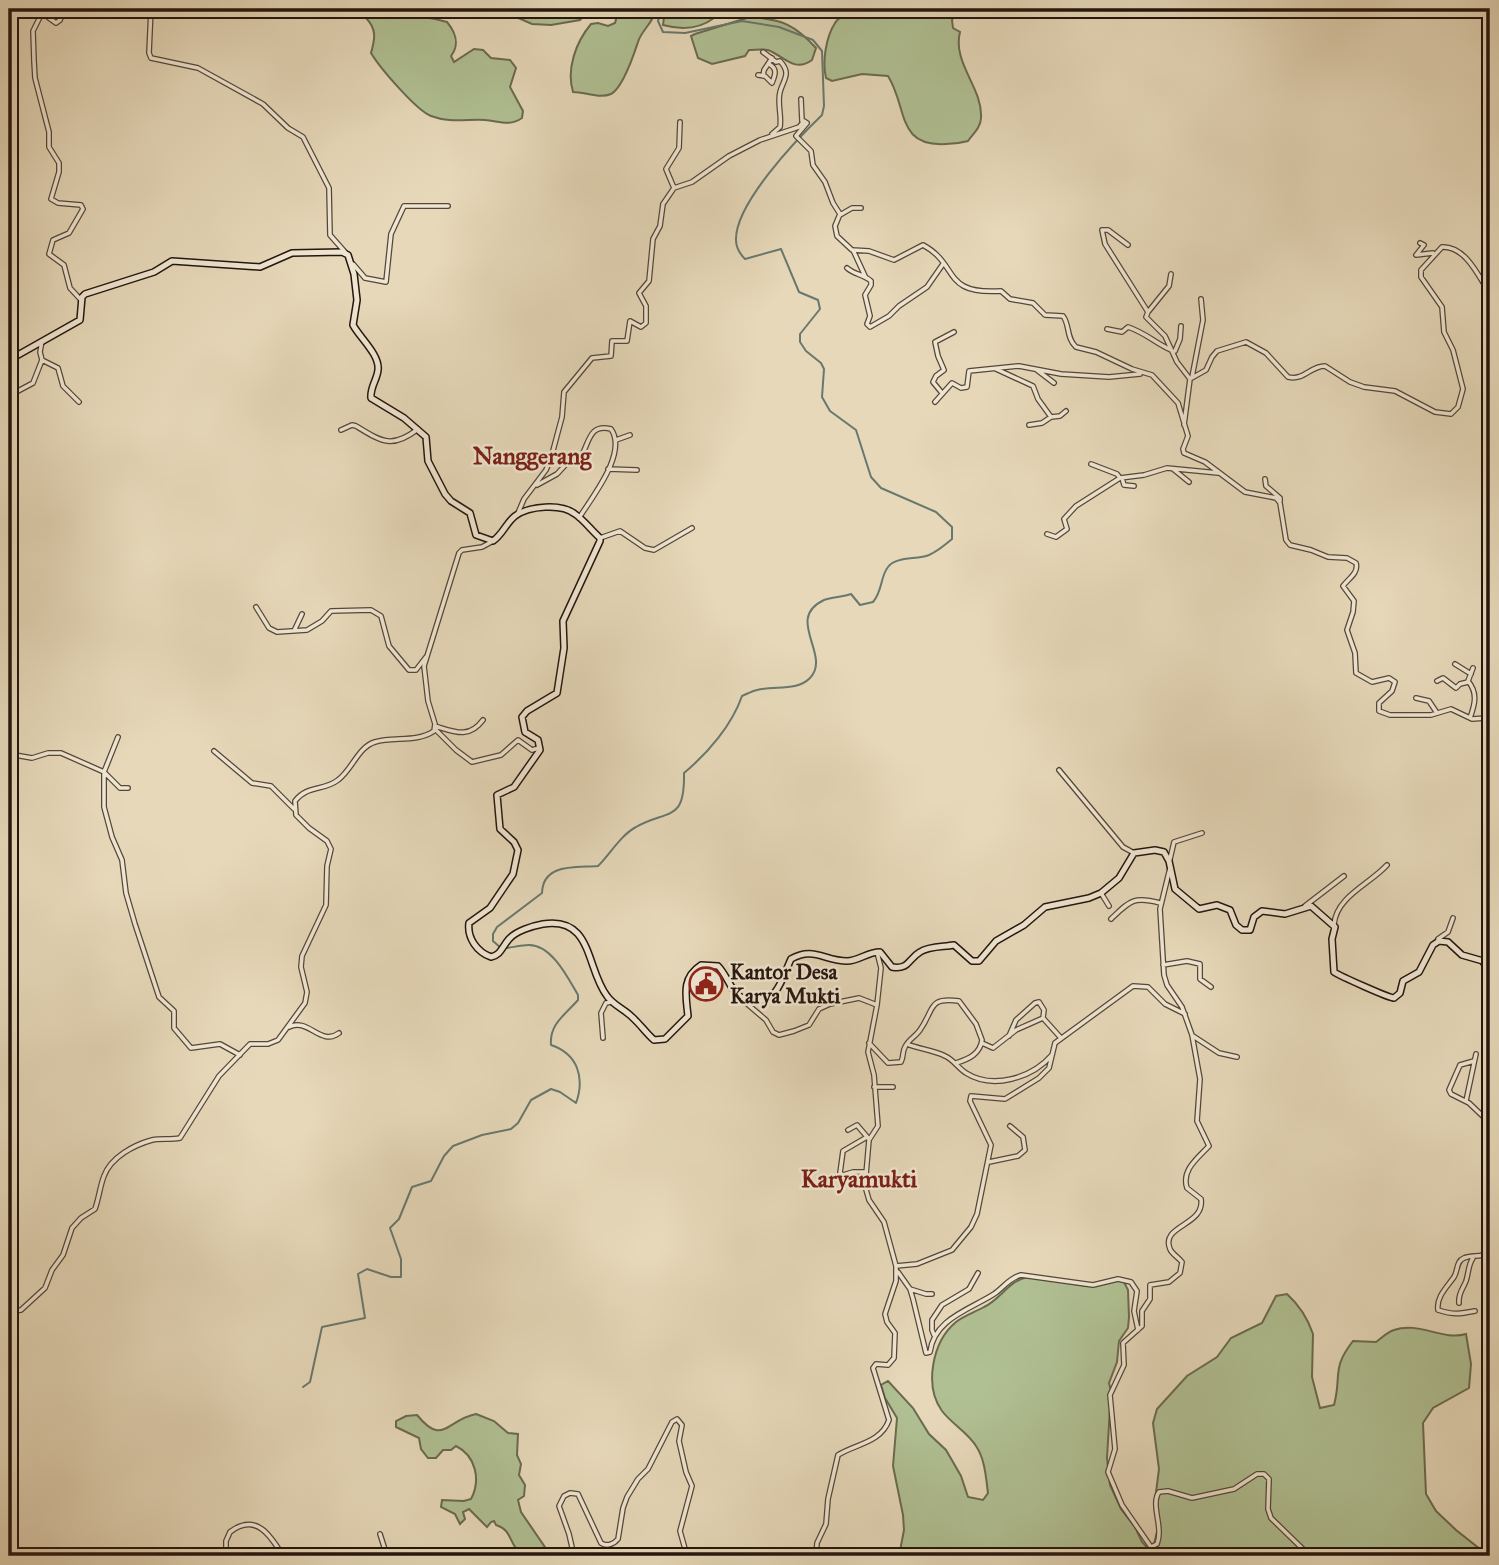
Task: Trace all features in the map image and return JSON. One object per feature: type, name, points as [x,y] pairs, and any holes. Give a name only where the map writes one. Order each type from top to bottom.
[{"type":"street","points":[[28,9],[42,13],[55,23],[60,20],[65,9]]},
{"type":"street","points":[[151,9],[151,58],[198,68],[262,104],[288,128],[303,137],[330,188],[330,235],[365,278],[386,282],[391,232],[404,206],[447,206]]},
{"type":"street","points":[[42,13],[33,31],[34,61],[35,78],[49,132],[48,147],[59,163],[51,199],[81,205],[83,209],[69,233],[53,240],[49,254],[64,265],[70,288],[82,301]]},
{"type":"street","points":[[763,52],[780,61],[785,67],[786,80],[780,89],[780,127],[771,135]]},
{"type":"street","points":[[772,58],[761,75],[771,82],[773,80]]},
{"type":"street","points":[[769,64],[775,69],[773,80]]},
{"type":"street","points":[[773,80],[780,89]]},
{"type":"street","points":[[517,515],[524,499],[536,486],[551,458],[562,417],[565,390],[592,358],[611,356],[612,341],[627,341],[630,321],[640,327],[646,323],[646,306],[639,293],[650,278],[652,244],[660,226],[663,204],[674,188],[690,182],[729,156],[771,135],[799,127],[802,122],[801,99]]},
{"type":"street","points":[[674,188],[666,169],[679,148],[680,122]]},
{"type":"street","points":[[802,122],[807,123],[797,138],[811,151],[813,165],[825,182],[840,215]]},
{"type":"street","points":[[861,208],[853,208],[840,215],[835,225],[837,236],[853,250],[871,283],[865,295],[870,316],[867,324],[870,327],[928,287],[943,264]]},
{"type":"street","points":[[1128,245],[1108,230],[1102,230],[1105,244],[1148,312]]},
{"type":"street","points":[[1420,243],[1424,245],[1416,255],[1435,253]]},
{"type":"street","points":[[853,250],[869,251],[894,260],[922,244],[934,251],[953,278],[970,290],[988,293],[1001,291],[1010,299],[1036,305],[1045,315],[1063,316],[1068,335],[1076,347],[1096,352],[1149,374],[1178,402],[1188,439],[1183,452],[1205,462],[1245,492],[1273,496],[1280,503]]},
{"type":"street","points":[[1191,378],[1206,370],[1212,357],[1221,349],[1245,342],[1266,354],[1289,377],[1298,378],[1314,367],[1325,366],[1350,382],[1364,387],[1395,391],[1435,412],[1453,414],[1463,390],[1453,350],[1444,332],[1442,307],[1421,273],[1423,267],[1435,253],[1446,247],[1460,254],[1473,266],[1490,294]]},
{"type":"street","points":[[9,355],[18,355],[80,320],[85,293],[154,272],[172,261],[260,267],[292,253],[346,253]]},
{"type":"street","points":[[351,263],[357,300],[353,325],[378,364],[371,398],[418,429],[428,440],[428,461],[447,498],[470,513],[476,535],[493,541]]},
{"type":"street","points":[[847,268],[858,276],[865,276]]},
{"type":"street","points":[[1171,274],[1170,286],[1146,317],[1163,333],[1181,369],[1191,378]]},
{"type":"street","points":[[1184,428],[1203,320],[1201,299]]},
{"type":"street","points":[[1174,353],[1181,326]]},
{"type":"street","points":[[1107,329],[1122,332],[1129,327],[1141,331],[1174,353]]},
{"type":"street","points":[[942,393],[933,380],[944,370],[935,342],[954,332]]},
{"type":"street","points":[[18,391],[33,383],[42,360],[42,340]]},
{"type":"street","points":[[42,360],[58,369],[63,386],[79,402]]},
{"type":"street","points":[[935,402],[953,382],[961,388],[965,387],[969,371],[995,367],[1019,366],[1061,374],[1109,377],[1149,374]]},
{"type":"street","points":[[995,367],[1005,375],[1033,386],[1038,399],[1051,417]]},
{"type":"street","points":[[1035,369],[1054,383]]},
{"type":"street","points":[[1029,425],[1042,423],[1066,411]]},
{"type":"street","points":[[341,430],[352,425],[391,442],[403,440],[418,429]]},
{"type":"street","points":[[536,486],[557,474],[569,461],[582,455],[590,435],[598,428],[611,429],[616,440],[614,457],[579,518]]},
{"type":"street","points":[[616,440],[630,435]]},
{"type":"street","points":[[1091,464],[1117,474],[1125,485],[1134,485]]},
{"type":"street","points":[[1048,534],[1055,537],[1067,529],[1064,519],[1076,506],[1121,478],[1171,468],[1223,474]]},
{"type":"street","points":[[1171,468],[1189,482]]},
{"type":"street","points":[[608,469],[637,470]]},
{"type":"street","points":[[1265,479],[1267,487],[1280,498],[1286,540],[1290,545],[1332,558],[1347,558],[1356,565],[1354,574],[1343,586],[1354,603],[1347,630],[1355,653],[1356,673],[1373,682],[1388,678],[1395,681],[1392,691],[1379,704],[1379,711],[1426,716],[1451,709],[1470,718],[1486,718],[1490,721]]},
{"type":"street","points":[[540,748],[532,750],[524,743],[516,741],[501,755],[472,762],[435,728],[424,674],[460,551],[482,547],[493,541],[517,515],[530,509],[552,508],[567,510],[579,518],[600,538],[600,544],[570,601],[563,621],[564,648],[557,693],[527,711],[522,718],[525,732],[538,740],[540,748],[514,787],[498,796],[500,829],[514,842],[518,850],[513,874],[490,908],[471,920],[468,926],[470,937],[484,954],[495,957],[514,935],[540,924],[556,924],[573,929],[585,944],[600,984],[611,1002],[625,1010],[657,1041],[665,1039],[688,1016],[685,987],[692,972],[705,964],[718,966],[738,996],[779,1035],[809,1025],[820,1009],[830,1004],[859,998],[877,1005]]},
{"type":"street","points":[[600,538],[620,531],[645,548],[654,550],[692,528]]},
{"type":"street","points":[[256,607],[272,631],[294,631],[316,626],[331,611],[371,610],[381,616],[389,646],[409,670],[416,670],[429,652]]},
{"type":"street","points":[[294,631],[303,614]]},
{"type":"street","points":[[1455,664],[1471,674]]},
{"type":"street","points":[[1468,682],[1473,668]]},
{"type":"street","points":[[1437,681],[1443,678],[1456,688],[1468,682]]},
{"type":"street","points":[[1468,682],[1473,687],[1476,701],[1470,718]]},
{"type":"street","points":[[1416,698],[1429,701],[1437,713]]},
{"type":"street","points":[[435,728],[465,734],[477,728],[483,720]]},
{"type":"street","points":[[294,809],[295,801],[303,792],[335,782],[347,772],[362,750],[372,743],[428,735],[435,728]]},
{"type":"street","points":[[118,737],[104,772],[104,807],[122,860],[128,898],[159,997],[174,1011],[174,1028],[191,1048],[220,1044],[240,1055]]},
{"type":"street","points":[[9,1312],[21,1310],[46,1286],[52,1270],[64,1255],[75,1223],[95,1209],[105,1172],[110,1165],[122,1154],[142,1144],[156,1139],[176,1139],[183,1135],[213,1084],[250,1044],[268,1044],[278,1040],[306,998],[302,956],[326,905],[327,866],[331,849],[327,841],[301,822],[294,809],[271,786],[252,783],[214,751]]},
{"type":"street","points":[[9,754],[34,758],[48,753],[61,753],[104,772],[120,788],[128,788]]},
{"type":"street","points":[[1059,770],[1123,847],[1134,853],[1160,850],[1166,853],[1177,892],[1199,909],[1217,905],[1230,910],[1236,925],[1242,930],[1250,930],[1254,917],[1262,911],[1284,914],[1306,906],[1344,876]]},
{"type":"street","points":[[1202,833],[1174,842],[1160,903],[1163,965],[1167,985],[1185,1014],[1200,1079],[1197,1121],[1209,1146],[1193,1161],[1185,1182],[1187,1188],[1201,1199],[1202,1206],[1194,1219],[1170,1235],[1170,1250],[1182,1262],[1180,1273],[1169,1282],[1150,1285],[1150,1299],[1143,1309],[1142,1323],[1123,1343],[1124,1365],[1111,1391],[1115,1449],[1108,1471],[1122,1505],[1149,1546],[1156,1545],[1160,1535],[1155,1500],[1159,1492],[1168,1491],[1192,1498],[1234,1489],[1259,1474],[1269,1479],[1270,1518],[1310,1556]]},
{"type":"street","points":[[738,996],[756,1001],[771,998],[783,979],[790,959],[795,956],[820,953],[835,960],[850,961],[867,953],[877,952],[883,955],[892,967],[900,968],[908,965],[923,951],[956,945],[972,961],[977,962],[996,941],[1024,925],[1039,910],[1055,903],[1089,898],[1101,893],[1119,878],[1134,853]]},
{"type":"street","points":[[1387,865],[1345,902],[1335,916],[1334,972],[1366,985],[1388,998],[1396,997],[1405,980],[1420,970],[1437,941],[1448,932],[1453,918]]},
{"type":"street","points":[[1101,893],[1109,906]]},
{"type":"street","points":[[1111,919],[1134,900],[1146,899],[1160,903]]},
{"type":"street","points":[[1306,906],[1313,907],[1334,925]]},
{"type":"street","points":[[1437,941],[1446,941],[1462,955],[1483,961],[1490,976]]},
{"type":"street","points":[[866,1172],[843,1175],[840,1172],[843,1151],[868,1138],[878,1126],[869,1043],[881,968],[877,952]]},
{"type":"street","points":[[1163,965],[1187,961],[1200,964],[1200,979],[1211,987]]},
{"type":"street","points":[[896,1268],[917,1264],[955,1248],[977,1214],[990,1142],[970,1097],[1005,1099],[1044,1075],[1049,1068],[1055,1043],[1133,986],[1148,987],[1165,1004],[1185,1014]]},
{"type":"street","points":[[869,1043],[889,1063],[902,1061],[907,1044],[922,1028],[934,1005],[943,1000],[962,1002],[981,1033],[982,1043],[972,1056],[956,1063]]},
{"type":"street","points":[[603,1038],[601,1013],[606,1003],[611,1002]]},
{"type":"street","points":[[1009,1036],[1010,1028],[1016,1020],[1039,1002],[1043,1008],[1043,1018],[1061,1038]]},
{"type":"street","points":[[982,1043],[993,1048],[1043,1018]]},
{"type":"street","points":[[287,1028],[298,1024],[325,1037],[333,1037],[339,1032]]},
{"type":"street","points":[[1192,1035],[1219,1053],[1237,1057]]},
{"type":"street","points":[[907,1044],[942,1054],[966,1073],[998,1082],[1006,1082],[1029,1071],[1052,1055]]},
{"type":"street","points":[[1466,1101],[1476,1054]]},
{"type":"street","points":[[1474,1061],[1461,1065],[1449,1088],[1451,1094],[1466,1101],[1490,1123]]},
{"type":"street","points":[[874,1087],[893,1087]]},
{"type":"street","points":[[1484,1115],[1490,1106]]},
{"type":"street","points":[[816,1556],[817,1543],[827,1524],[828,1499],[838,1455],[869,1442],[883,1431],[888,1422],[889,1416],[873,1368],[878,1363],[888,1365],[894,1358],[895,1333],[887,1322],[886,1314],[895,1287],[896,1268],[884,1222],[867,1196],[868,1138],[857,1125],[848,1129]]},
{"type":"street","points":[[988,1163],[999,1158],[1018,1156],[1025,1150],[1023,1137],[1010,1126]]},
{"type":"street","points":[[1475,1311],[1456,1315],[1438,1310],[1437,1301],[1448,1282],[1455,1276],[1459,1262],[1465,1258],[1484,1256],[1490,1251]]},
{"type":"street","points":[[1459,1303],[1459,1295],[1473,1258]]},
{"type":"street","points":[[896,1268],[910,1289],[926,1353],[930,1351],[934,1335],[932,1322],[942,1305],[970,1289],[978,1273]]},
{"type":"street","points":[[934,1335],[948,1320],[1021,1275],[1093,1285],[1118,1279],[1130,1282],[1137,1291],[1135,1311],[1138,1330]]},
{"type":"street","points":[[910,1289],[932,1294]]},
{"type":"street","points":[[573,1556],[559,1506],[561,1500],[570,1493],[578,1494],[601,1543],[615,1543],[628,1497],[677,1419],[682,1425],[678,1438],[692,1486],[680,1531],[687,1556]]},
{"type":"street","points":[[226,1556],[226,1541],[230,1532],[239,1526],[250,1525],[267,1532],[283,1556]]},
{"type":"street","points":[[380,1534],[387,1556]]},
{"type":"street","points":[[107,1556],[113,1556]]},
{"type":"street","points":[[1414,1556],[1428,1556]]},
{"type":"green space","points":[[374,9],[394,9],[398,18],[416,16],[447,22],[456,39],[451,56],[454,62],[474,49],[483,50],[491,58],[510,60],[516,68],[510,87],[523,111],[522,118],[508,123],[451,120],[424,112],[399,88],[371,53],[374,34],[366,18]]},
{"type":"green space","points":[[498,9],[589,9],[580,20],[551,25],[532,24],[516,17],[505,17]]},
{"type":"green space","points":[[619,9],[656,9],[640,37],[624,78],[611,94],[597,96],[573,92],[572,65],[581,39],[591,24],[608,26],[615,23]]},
{"type":"green space","points":[[665,9],[713,9],[714,18],[696,27],[670,27],[663,25]]},
{"type":"green space","points":[[852,9],[977,9],[955,14],[952,20],[953,28],[960,32],[960,54],[980,107],[980,124],[968,141],[946,144],[919,139],[906,123],[888,76],[862,74],[832,81],[826,78],[825,57],[829,35],[837,21]]},
{"type":"green space","points":[[750,17],[771,19],[794,29],[816,48],[812,60],[806,64],[794,64],[768,50],[749,50],[745,56],[712,64],[698,58],[691,36]]},
{"type":"green space","points":[[1028,1277],[1087,1286],[1117,1280],[1124,1282],[1128,1290],[1128,1328],[1119,1341],[1117,1362],[1109,1383],[1111,1391],[1107,1458],[1110,1485],[1121,1509],[1152,1553],[1159,1523],[1155,1500],[1159,1469],[1153,1423],[1157,1409],[1187,1376],[1217,1357],[1231,1338],[1262,1323],[1276,1296],[1287,1294],[1311,1328],[1312,1377],[1320,1408],[1334,1405],[1339,1366],[1353,1341],[1376,1342],[1389,1332],[1403,1328],[1448,1335],[1466,1334],[1471,1364],[1469,1388],[1433,1408],[1423,1423],[1426,1494],[1436,1511],[1480,1549],[1490,1552],[1490,1556],[899,1556],[904,1530],[893,1466],[897,1418],[881,1385],[888,1381],[913,1408],[929,1434],[946,1450],[961,1476],[968,1497],[983,1500],[988,1493],[979,1451],[973,1441],[946,1416],[936,1401],[933,1365],[941,1341],[956,1322],[990,1304],[1016,1282]]},
{"type":"green space","points":[[476,1414],[494,1421],[508,1433],[518,1434],[517,1455],[521,1464],[519,1475],[525,1485],[524,1496],[518,1500],[521,1512],[551,1556],[523,1556],[506,1531],[494,1521],[487,1527],[469,1509],[463,1512],[465,1519],[460,1524],[455,1514],[441,1507],[442,1500],[471,1499],[476,1484],[472,1462],[463,1450],[456,1446],[451,1450],[443,1450],[436,1458],[428,1458],[421,1449],[419,1438],[396,1427],[396,1421],[417,1415],[433,1429],[439,1430]]},
{"type":"waterway","points":[[501,948],[493,941],[497,927],[542,893],[548,876],[562,869],[598,866],[631,830],[678,807],[684,789],[684,773],[718,738],[742,696],[753,691],[798,685],[810,678],[816,659],[808,627],[808,617],[813,608],[824,600],[851,594],[860,605],[873,602],[888,567],[901,560],[929,555],[952,539],[952,527],[936,512],[881,488],[871,477],[856,430],[830,411],[822,397],[824,369],[800,342],[800,334],[820,309],[818,300],[799,292],[781,249],[745,259],[737,246],[738,225],[756,191],[783,156],[822,115],[822,51],[813,40],[779,27],[742,21],[685,33],[663,32],[658,21],[661,9]]},
{"type":"waterway","points":[[303,1387],[310,1382],[322,1327],[365,1318],[358,1274],[367,1269],[391,1277],[401,1277],[401,1259],[390,1228],[399,1219],[412,1187],[431,1181],[444,1156],[453,1146],[482,1135],[511,1129],[518,1123],[531,1100],[551,1089],[576,1103],[580,1085],[577,1068],[568,1054],[551,1045],[551,1038],[556,1025],[578,1000],[578,995],[564,972],[545,950],[529,945],[507,948]]},
{"type":"place","name":"Kantor Desa Karya Mukti","points":[[706,984]]},
{"type":"district","name":"Nanggerang","points":[[532,456]]},
{"type":"district","name":"Karyamukti","points":[[859,1179]]}]
